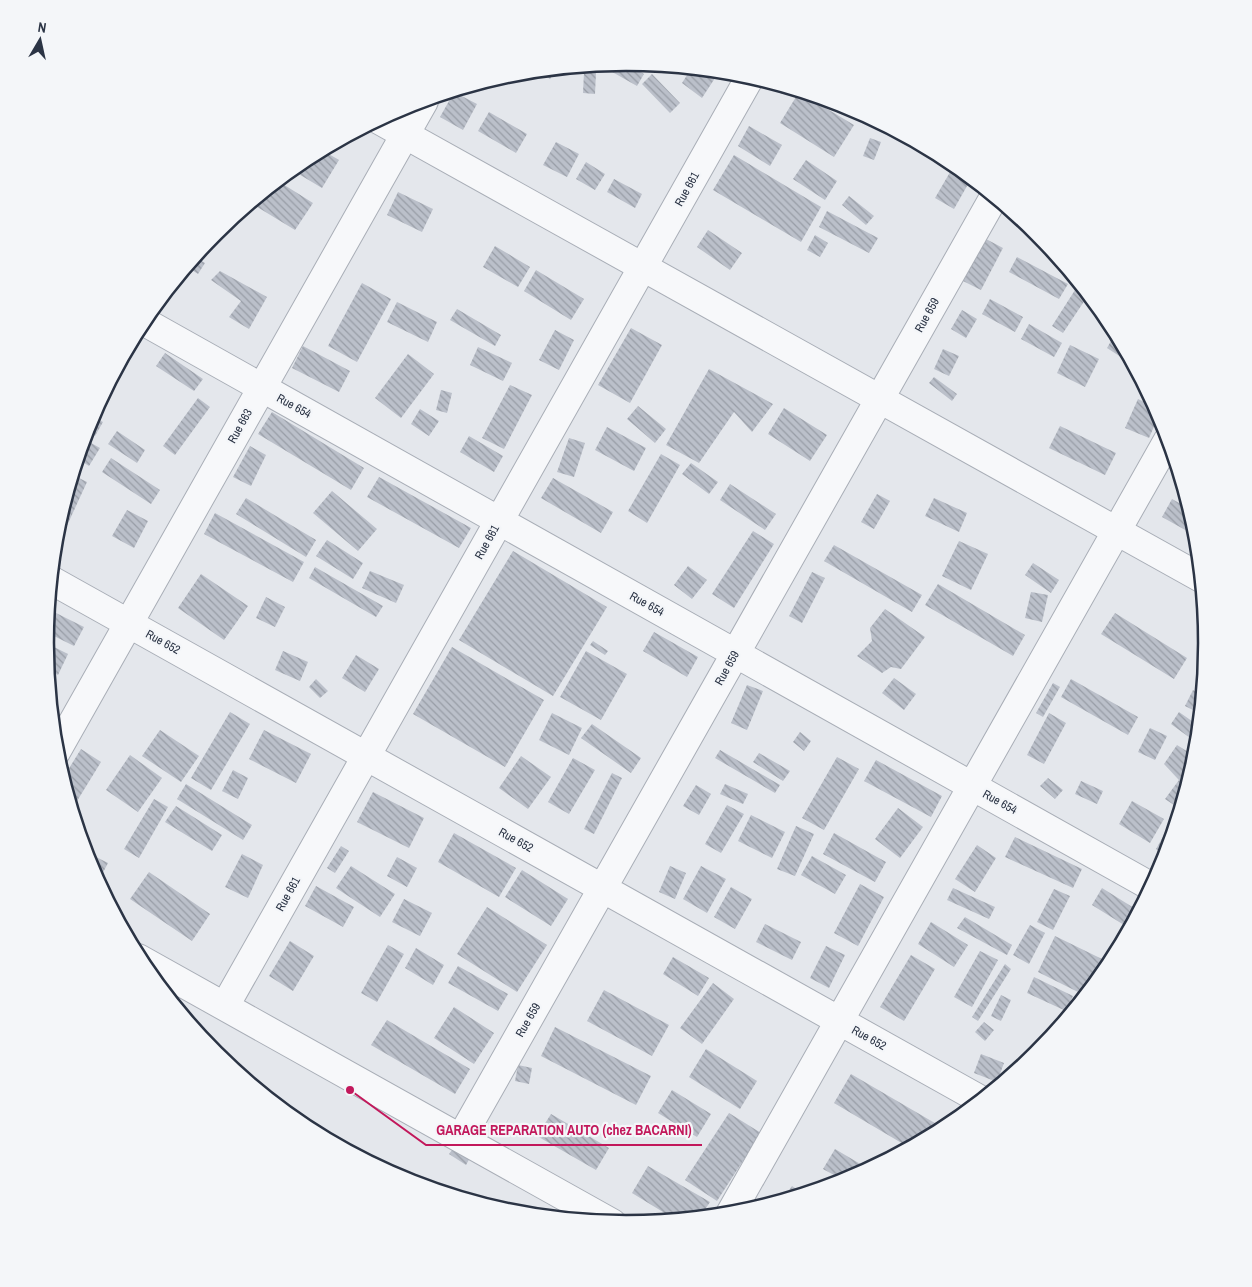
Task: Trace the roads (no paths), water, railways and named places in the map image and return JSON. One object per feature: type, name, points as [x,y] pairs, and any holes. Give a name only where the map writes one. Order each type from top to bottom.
[{"type":"street","name":"Rue 661","points":[[225,1006],[746,84]]},
{"type":"street","name":"Rue 663","points":[[63,740],[418,111]]},
{"type":"street","points":[[387,124],[1194,574]]},
{"type":"street","name":"Rue 659","points":[[461,1138],[991,203]]},
{"type":"street","name":"Rue 654","points":[[150,326],[1145,883]]},
{"type":"street","points":[[735,1206],[1163,448]]},
{"type":"street","name":"Rue 652","points":[[57,584],[975,1096]]},
{"type":"street","points":[[154,967],[598,1215]]},
{"type":"place","name":"GARAGE REPARATION AUTO (chez BACARNI)","points":[[350,1090]]}]
